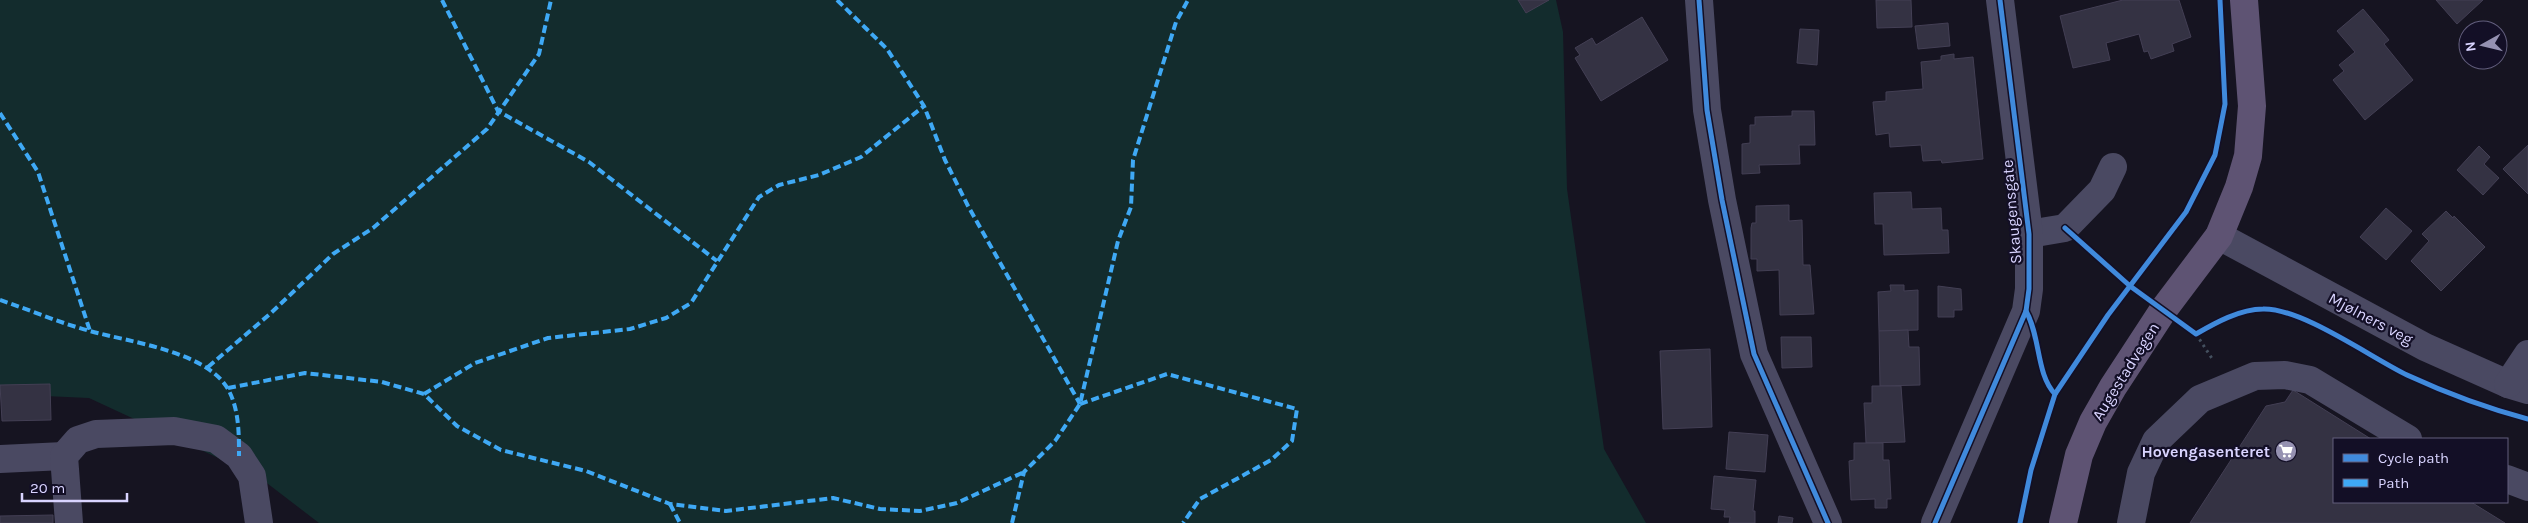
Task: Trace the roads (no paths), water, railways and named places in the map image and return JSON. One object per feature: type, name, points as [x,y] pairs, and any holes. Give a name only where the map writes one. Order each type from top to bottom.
[{"type":"main road","name":"Augestadvegen","points":[[2063,523],[2080,455],[2093,422],[2113,387],[2164,309],[2219,236],[2239,187],[2248,156],[2252,106],[2244,0]]},
{"type":"street","points":[[1698,0],[1707,110],[1724,209],[1754,354],[1828,523]]},
{"type":"street","name":"Skaugensgate","points":[[1935,523],[2026,311],[2029,288],[2030,234],[2000,0]]},
{"type":"street","name":"Skaugensgate","points":[[2030,234],[2065,228],[2102,190],[2113,167]]},
{"type":"street","name":"Mjølners veg","points":[[2219,236],[2425,347],[2518,387]]},
{"type":"street","points":[[2518,387],[2528,354]]},
{"type":"street","points":[[2131,523],[2141,473],[2156,441],[2200,399],[2255,376],[2285,375],[2310,380],[2406,438]]},
{"type":"street","points":[[69,523],[64,456],[78,440],[96,434],[174,431],[216,439],[239,456],[252,476],[259,523]]},
{"type":"street","points":[[0,459],[64,456]]},
{"type":"street","points":[[2508,479],[2528,487]]},
{"type":"place","name":"Hovengasenteret","points":[[2286,451]]}]
